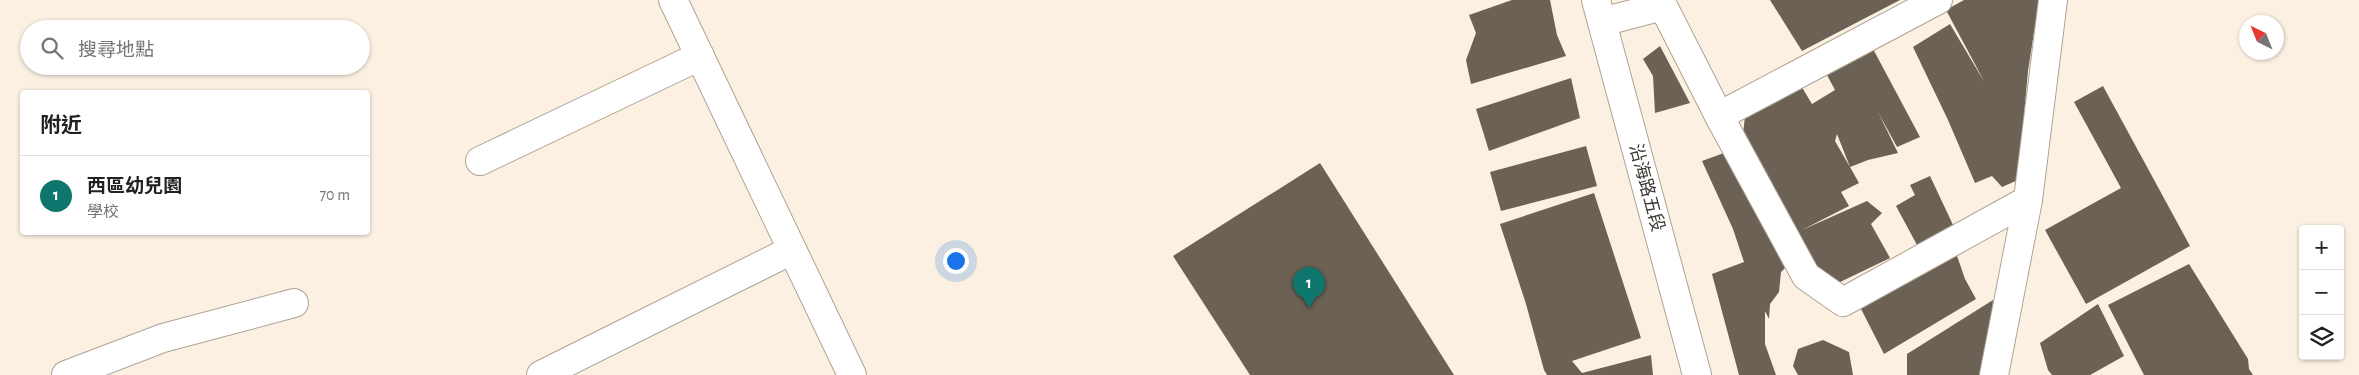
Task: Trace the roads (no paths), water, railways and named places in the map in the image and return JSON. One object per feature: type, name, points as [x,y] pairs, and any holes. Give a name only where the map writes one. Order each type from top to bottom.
[{"type":"street","points":[[673,0],[852,375]]},
{"type":"street","points":[[1719,116],[1938,0]]},
{"type":"street","points":[[1994,375],[2028,200],[2054,0]]},
{"type":"street","points":[[1599,11],[1663,6],[1719,116],[1806,276],[1843,302],[2028,200]]},
{"type":"street","name":"沿海路五段","points":[[1599,11],[1697,375]]},
{"type":"street","points":[[480,161],[700,56]]},
{"type":"street","points":[[541,375],[792,250]]},
{"type":"street","points":[[66,375],[163,338],[294,303]]},
{"type":"place","name":"西區幼兒園","points":[[1309,308]]}]
